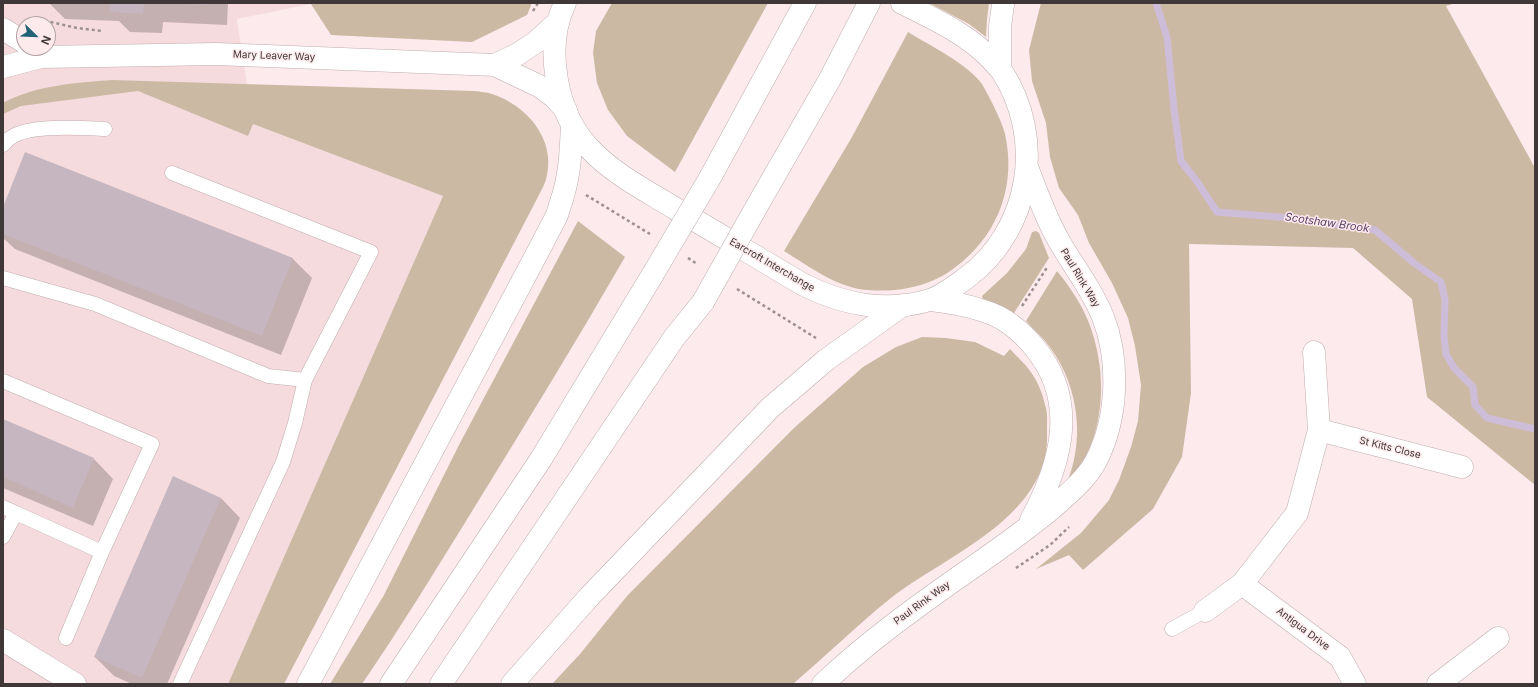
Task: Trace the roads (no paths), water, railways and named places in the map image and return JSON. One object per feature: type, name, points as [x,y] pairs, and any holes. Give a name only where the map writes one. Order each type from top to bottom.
[{"type":"main road","points":[[391,684],[541,459],[711,176],[774,63],[805,3]]},
{"type":"main road","points":[[441,684],[674,338],[703,302],[830,79],[869,3]]},
{"type":"main road","name":"Earcroft Interchange","points":[[563,8],[555,51],[557,80],[569,117],[588,148],[609,166],[640,187],[804,285],[843,301],[871,306],[903,305],[931,300],[954,287],[977,270],[996,250],[1012,224],[1023,194],[1027,166],[1026,140],[1020,114],[1013,92],[1000,69],[978,46],[948,26],[902,3]]},
{"type":"main road","points":[[1000,69],[1000,27],[1003,3]]},
{"type":"main road","name":"Mary Leaver Way","points":[[495,64],[518,54],[536,42],[563,8]]},
{"type":"main road","points":[[3,29],[16,37]]},
{"type":"main road","name":"Mary Leaver Way","points":[[56,52],[216,54],[495,64],[539,86],[554,97],[569,117]]},
{"type":"main road","name":"Mary Leaver Way","points":[[3,67],[42,56]]},
{"type":"main road","points":[[308,684],[557,215],[564,193],[571,151],[569,117]]},
{"type":"main road","name":"Paul Rink Way","points":[[823,684],[896,621],[1026,530],[1075,489],[1095,461],[1107,433],[1113,405],[1113,366],[1110,345],[1103,317],[1092,294],[1061,245],[1045,212],[1027,166]]},
{"type":"main road","name":"Paul Rink Way","points":[[931,300],[961,304],[986,311],[1010,324],[1028,339],[1044,358],[1056,382],[1062,406],[1062,435],[1056,465],[1045,494],[1026,530]]},
{"type":"main road","points":[[512,684],[588,598],[770,408],[830,357],[903,305]]},
{"type":"main road","points":[[1206,611],[1242,584],[1297,513],[1319,430],[1314,352]]},
{"type":"main road","name":"St Kitts Close","points":[[1319,430],[1462,467]]},
{"type":"main road","name":"Antigua Drive","points":[[1242,584],[1340,657],[1355,684]]},
{"type":"main road","points":[[1438,684],[1498,638]]},
{"type":"main road","points":[[3,640],[75,684]]},
{"type":"lane","points":[[3,145],[15,134],[31,130],[67,128],[105,129]]},
{"type":"lane","points":[[172,173],[371,252],[305,380],[295,423],[283,462],[180,684]]},
{"type":"lane","points":[[3,278],[95,304],[268,376],[305,380]]},
{"type":"lane","points":[[3,381],[152,444],[102,552],[66,638]]},
{"type":"lane","points":[[3,507],[102,552]]},
{"type":"lane","points":[[3,537],[16,513]]},
{"type":"lane","points":[[1172,629],[1206,611]]},
{"type":"waterway","name":"Scotshaw Brook","points":[[1156,3],[1167,37],[1181,161],[1198,183],[1217,212],[1290,218],[1375,230],[1414,263],[1441,282],[1445,300],[1444,336],[1446,354],[1454,368],[1473,387],[1475,405],[1487,418],[1535,429]]}]
